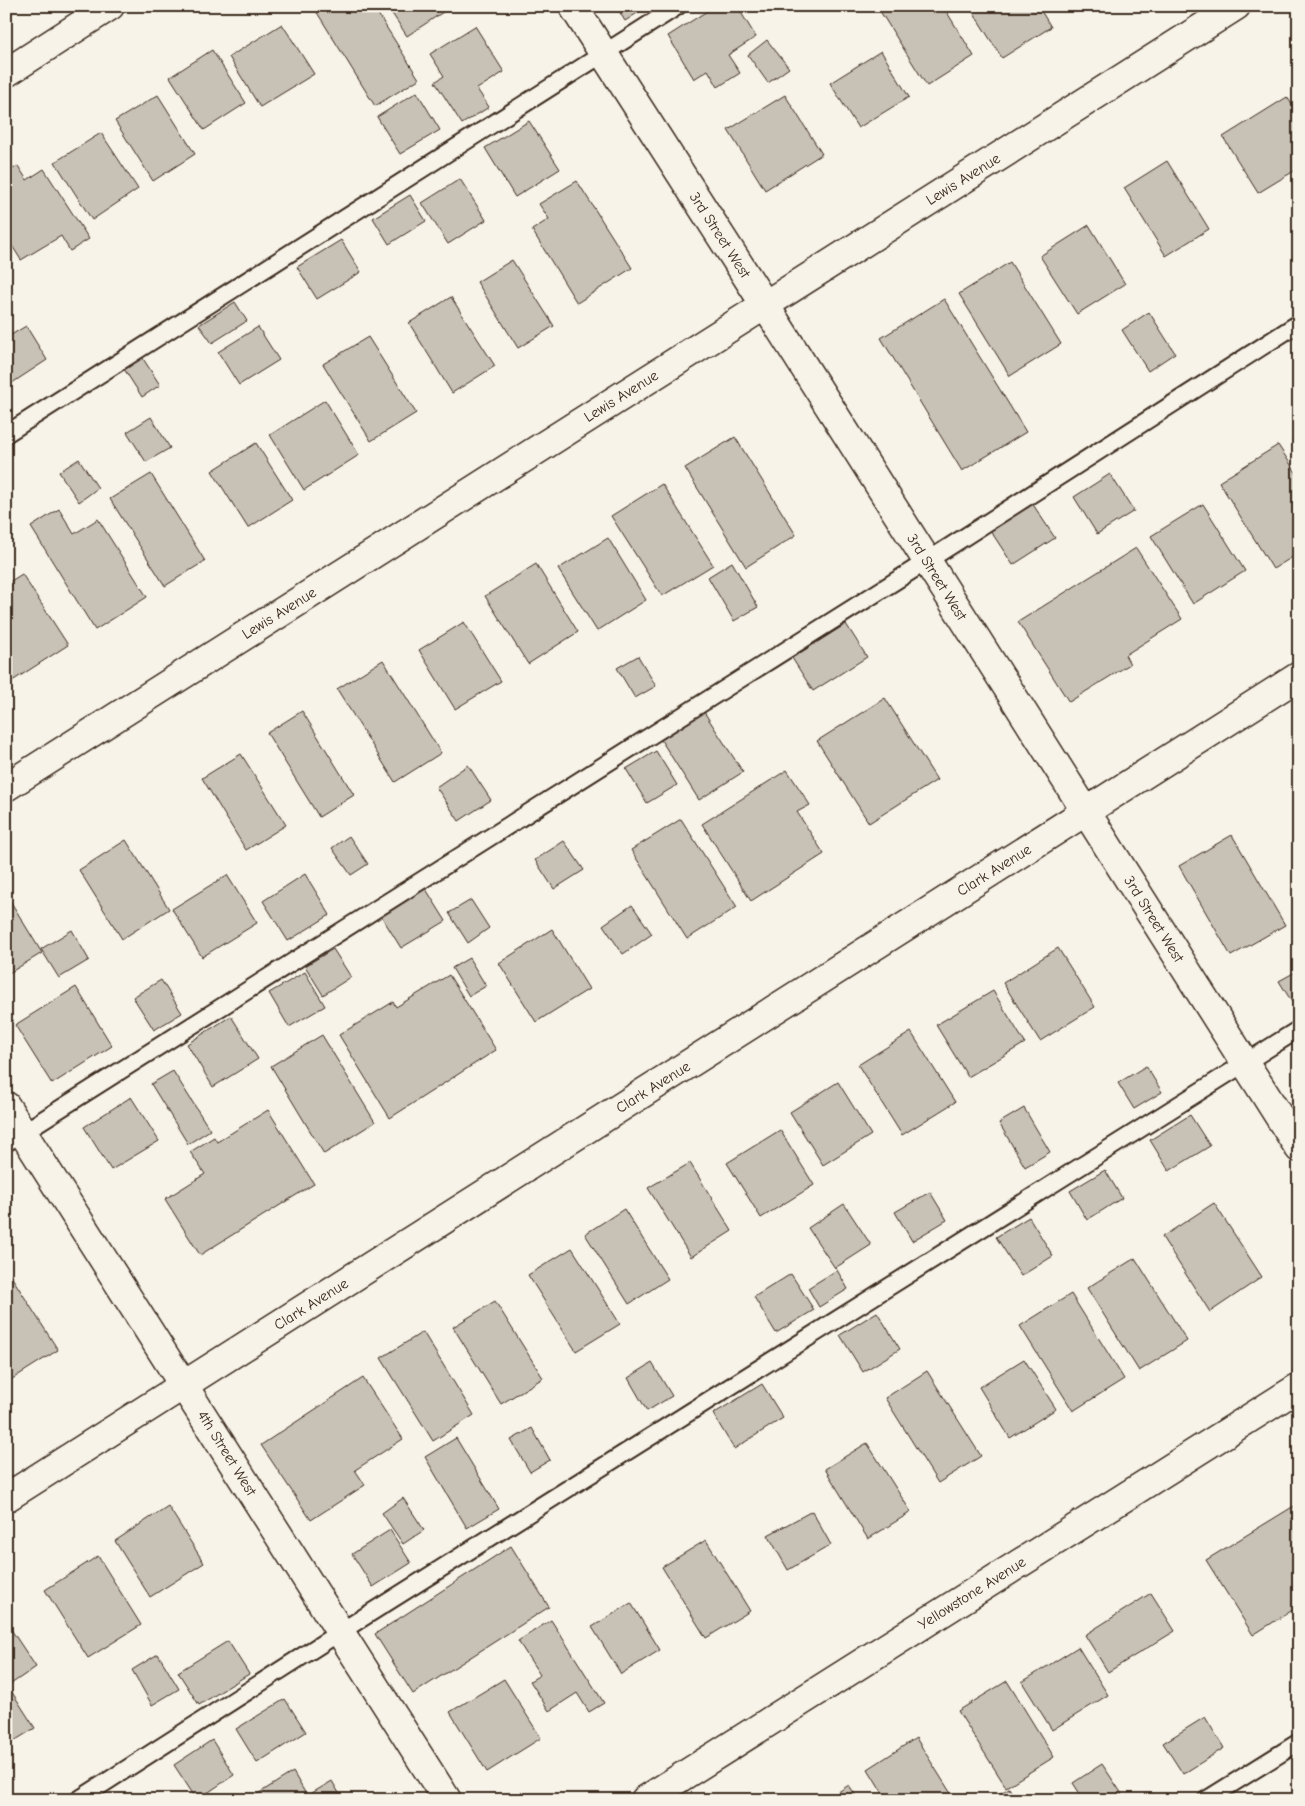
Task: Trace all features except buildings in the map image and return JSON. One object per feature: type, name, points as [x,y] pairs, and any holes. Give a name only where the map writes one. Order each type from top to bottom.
[{"type":"street","points":[[6,73],[110,6]]},
{"type":"street","name":"3rd Street West","points":[[574,6],[1299,1148]]},
{"type":"street","name":"Lewis Avenue","points":[[6,787],[1236,6]]},
{"type":"street","name":"Clark Avenue","points":[[6,1498],[1299,676]]},
{"type":"street","name":"4th Street West","points":[[6,1106],[14,1137],[184,1385],[447,1800]]},
{"type":"street","name":"Yellowstone Avenue","points":[[645,1800],[1299,1387]]},
{"type":"lane","points":[[6,434],[678,6]]},
{"type":"lane","points":[[14,1137],[1299,323]]},
{"type":"lane","points":[[78,1800],[340,1632],[1299,1030]]},
{"type":"lane","points":[[1206,1800],[1299,1742]]}]
